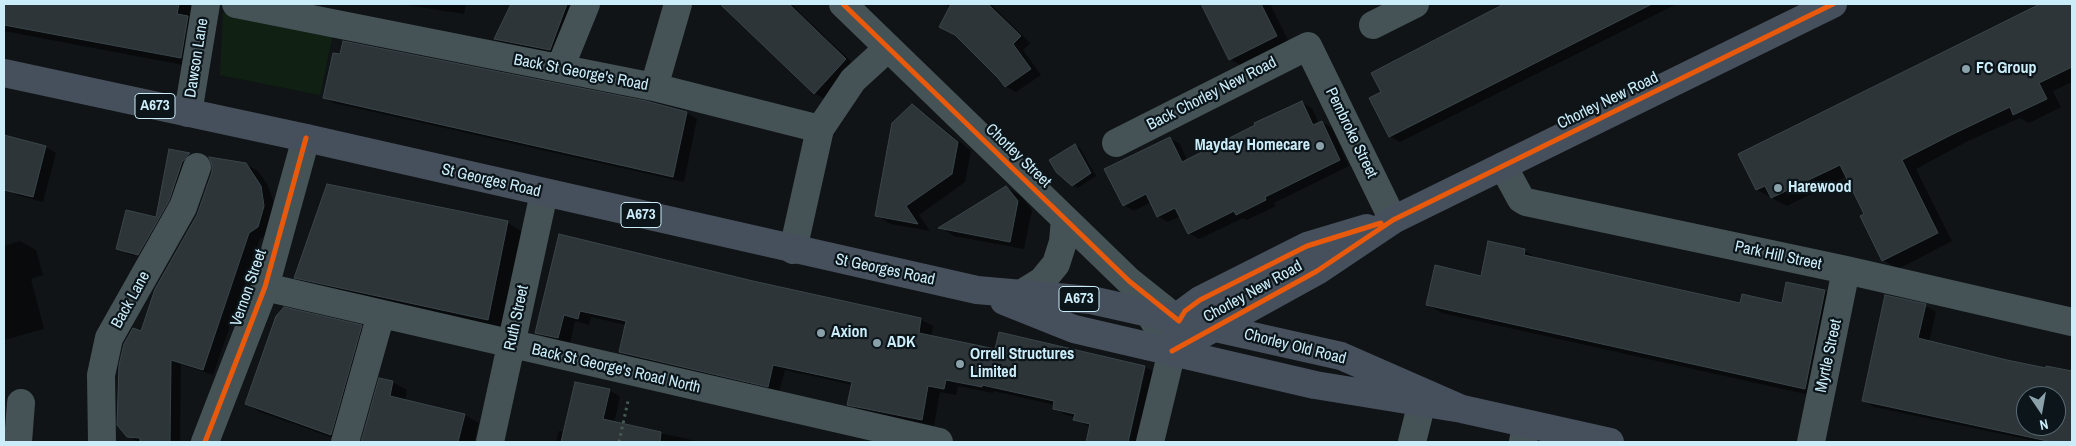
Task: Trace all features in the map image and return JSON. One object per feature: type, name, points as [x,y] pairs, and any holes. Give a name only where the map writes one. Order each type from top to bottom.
[{"type":"main road","name":"Chorley New Road","points":[[1172,351],[1317,271],[1393,220],[1832,4]]},
{"type":"main road","name":"St Georges Road","points":[[4,74],[306,138],[792,250],[977,290],[1091,300],[1179,321]]},
{"type":"main road","name":"Chorley New Road","points":[[1179,321],[1185,311],[1200,300],[1307,246],[1393,220]]},
{"type":"main road","name":"St Georges Road","points":[[977,290],[1074,329],[1172,351]]},
{"type":"main road","name":"Chorley Old Road","points":[[1179,321],[1215,327],[1341,356],[1462,409],[1524,433],[1610,442]]},
{"type":"main road","points":[[1172,351],[1179,321]]},
{"type":"main road","name":"Chorley Old Road","points":[[1172,351],[1315,385],[1462,409]]},
{"type":"street","name":"Dawson Lane","points":[[188,113],[206,4]]},
{"type":"street","name":"Back St George's Road","points":[[236,4],[654,88],[820,129]]},
{"type":"street","points":[[560,68],[586,4]]},
{"type":"street","points":[[654,88],[678,4]]},
{"type":"street","name":"Chorley Street","points":[[843,4],[1129,280],[1179,321]]},
{"type":"street","points":[[1373,24],[1416,4]]},
{"type":"street","name":"Back Chorley New Road","points":[[1116,143],[1308,46]]},
{"type":"street","name":"Pembroke Street","points":[[1308,46],[1393,220]]},
{"type":"street","points":[[792,250],[820,129],[853,80],[888,48]]},
{"type":"street","name":"Vernon Street","points":[[205,442],[265,287],[306,138]]},
{"type":"street","name":"Park Hill Street","points":[[1503,166],[1521,199],[1526,202],[1846,270],[2072,322]]},
{"type":"street","name":"Back Lane","points":[[102,442],[100,375],[109,338],[183,207],[197,167]]},
{"type":"street","name":"Ruth Street","points":[[490,442],[544,193]]},
{"type":"street","points":[[1021,294],[1042,281],[1056,264],[1063,242],[1065,219]]},
{"type":"street","name":"Myrtle Street","points":[[1811,442],[1846,270]]},
{"type":"street","name":"Chorley Street","points":[[1129,280],[1172,351]]},
{"type":"street","name":"Back St George's Road North","points":[[265,287],[939,442]]},
{"type":"street","points":[[345,442],[381,314]]},
{"type":"street","points":[[1150,442],[1172,351]]},
{"type":"street","points":[[1412,442],[1422,402]]},
{"type":"street","points":[[18,442],[21,403]]},
{"type":"path","points":[[619,442],[634,373]]},
{"type":"green space","points":[[223,13],[333,34],[320,95],[220,75]]},
{"type":"building","points":[[4,4],[179,4],[177,14],[188,16],[181,58],[4,25]]},
{"type":"building","points":[[511,4],[567,4],[550,50],[494,39]]},
{"type":"building","points":[[720,4],[789,4],[846,59],[814,94]]},
{"type":"building","points":[[951,4],[988,4],[1021,36],[1013,44],[1031,69],[1005,87],[955,35],[939,27]]},
{"type":"building","points":[[1201,4],[1261,4],[1277,36],[1229,60]]},
{"type":"building","points":[[1504,4],[1652,4],[1389,137],[1369,98],[1381,92],[1371,73]]},
{"type":"building","points":[[2040,4],[2072,4],[2072,67],[2039,83],[2047,99],[2013,115],[2010,107],[1902,160],[1938,233],[1882,261],[1860,216],[1864,214],[1840,165],[1771,198],[1765,186],[1756,190],[1738,154]]},
{"type":"building","points":[[343,41],[646,101],[687,112],[673,177],[323,98],[333,53],[340,54]]},
{"type":"building","points":[[1302,101],[1313,125],[1322,121],[1340,160],[1265,197],[1266,200],[1236,215],[1234,211],[1188,234],[1175,208],[1157,217],[1146,194],[1123,206],[1104,169],[1170,137],[1182,162],[1255,125],[1254,123]]},
{"type":"building","points":[[912,104],[958,142],[952,174],[906,206],[918,224],[875,216],[892,123]]},
{"type":"building","points":[[4,135],[46,146],[33,197],[4,190]]},
{"type":"building","points":[[1075,144],[1091,173],[1072,186],[1056,172],[1049,160]]},
{"type":"building","points":[[169,149],[190,153],[182,162],[169,201],[138,255],[116,249],[126,210],[156,217]]},
{"type":"building","points":[[209,157],[246,163],[261,186],[264,206],[258,227],[249,233],[203,370],[171,360],[170,442],[140,442],[140,438],[127,437],[117,425],[119,365],[124,344],[133,328],[141,331],[155,289],[197,215],[212,172]]},
{"type":"building","points":[[327,184],[508,221],[488,320],[294,278]]},
{"type":"building","points":[[1006,186],[1018,201],[1010,242],[938,228]]},
{"type":"building","points":[[559,234],[753,281],[921,318],[919,333],[995,349],[999,332],[1145,366],[1128,442],[1086,442],[1090,424],[1073,420],[1075,414],[1053,409],[1054,401],[982,385],[982,387],[946,380],[944,389],[928,386],[922,420],[847,405],[852,382],[773,365],[768,387],[619,352],[626,321],[580,311],[578,319],[564,315],[558,338],[535,333]]},
{"type":"building","points":[[1488,241],[1525,249],[1524,255],[1740,303],[1742,294],[1782,303],[1786,282],[1825,290],[1805,389],[1426,305],[1435,265],[1481,276]]},
{"type":"building","points":[[1885,295],[1926,304],[1918,338],[2007,360],[2072,371],[2072,442],[2052,442],[2024,436],[2066,436],[2066,386],[2016,386],[2016,434],[1862,401]]},
{"type":"building","points":[[284,307],[362,325],[331,435],[245,404],[276,316]]},
{"type":"building","points":[[379,378],[393,381],[390,396],[465,414],[458,442],[361,442]]},
{"type":"building","points":[[575,382],[610,389],[603,419],[661,432],[660,442],[561,442]]},
{"type":"cycle path","points":[[843,4],[1129,281],[1179,321],[1185,311],[1200,300],[1307,246],[1381,223]]},
{"type":"cycle path","points":[[1172,351],[1317,271],[1393,220],[1833,4]]},
{"type":"cycle path","points":[[205,442],[265,287],[306,138]]},
{"type":"place","name":"FC Group","points":[[1966,69]]},
{"type":"place","name":"Mayday Homecare","points":[[1320,146]]},
{"type":"place","name":"Harewood","points":[[1778,188]]},
{"type":"place","name":"Axion","points":[[821,333]]},
{"type":"place","name":"ADK","points":[[877,343]]},
{"type":"place","name":"Orrell Structures Limited","points":[[960,364]]}]
